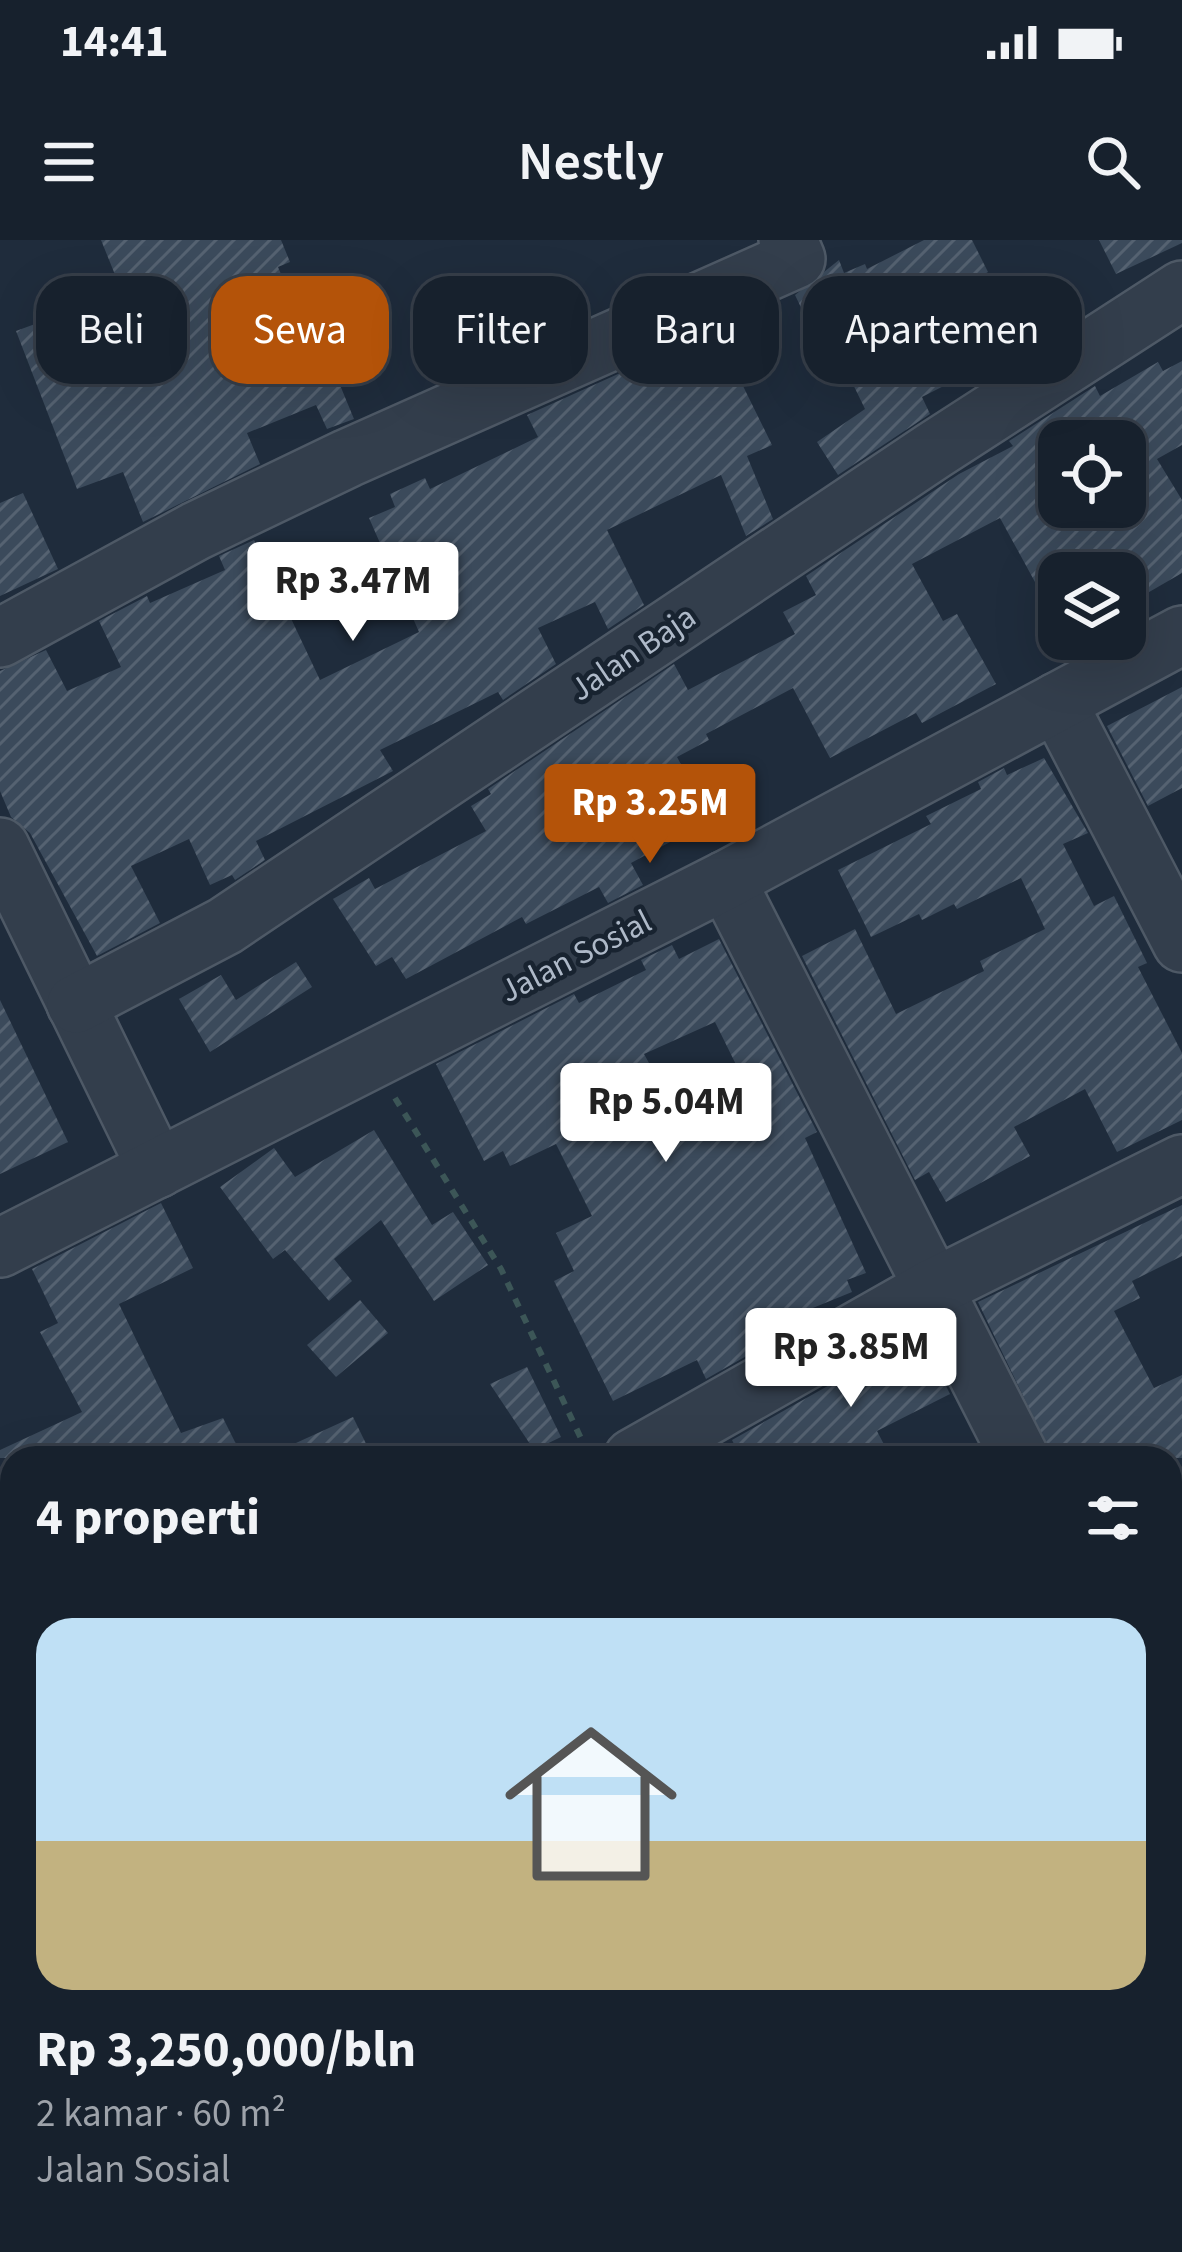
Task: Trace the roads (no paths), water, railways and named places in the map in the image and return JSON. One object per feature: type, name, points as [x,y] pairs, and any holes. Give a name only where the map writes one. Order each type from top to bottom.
[{"type":"street","points":[[0,638],[196,531],[808,246]]},
{"type":"street","name":"Jalan Baja","points":[[76,1004],[225,926],[893,477],[1182,290]]},
{"type":"street","name":"Jalan Sosial","points":[[0,1248],[727,880],[1182,634]]},
{"type":"street","points":[[1057,702],[1182,943]]},
{"type":"street","points":[[0,847],[157,1169]]},
{"type":"street","points":[[727,880],[1014,1446]]},
{"type":"street","points":[[655,1446],[933,1288],[1182,1164]]}]
